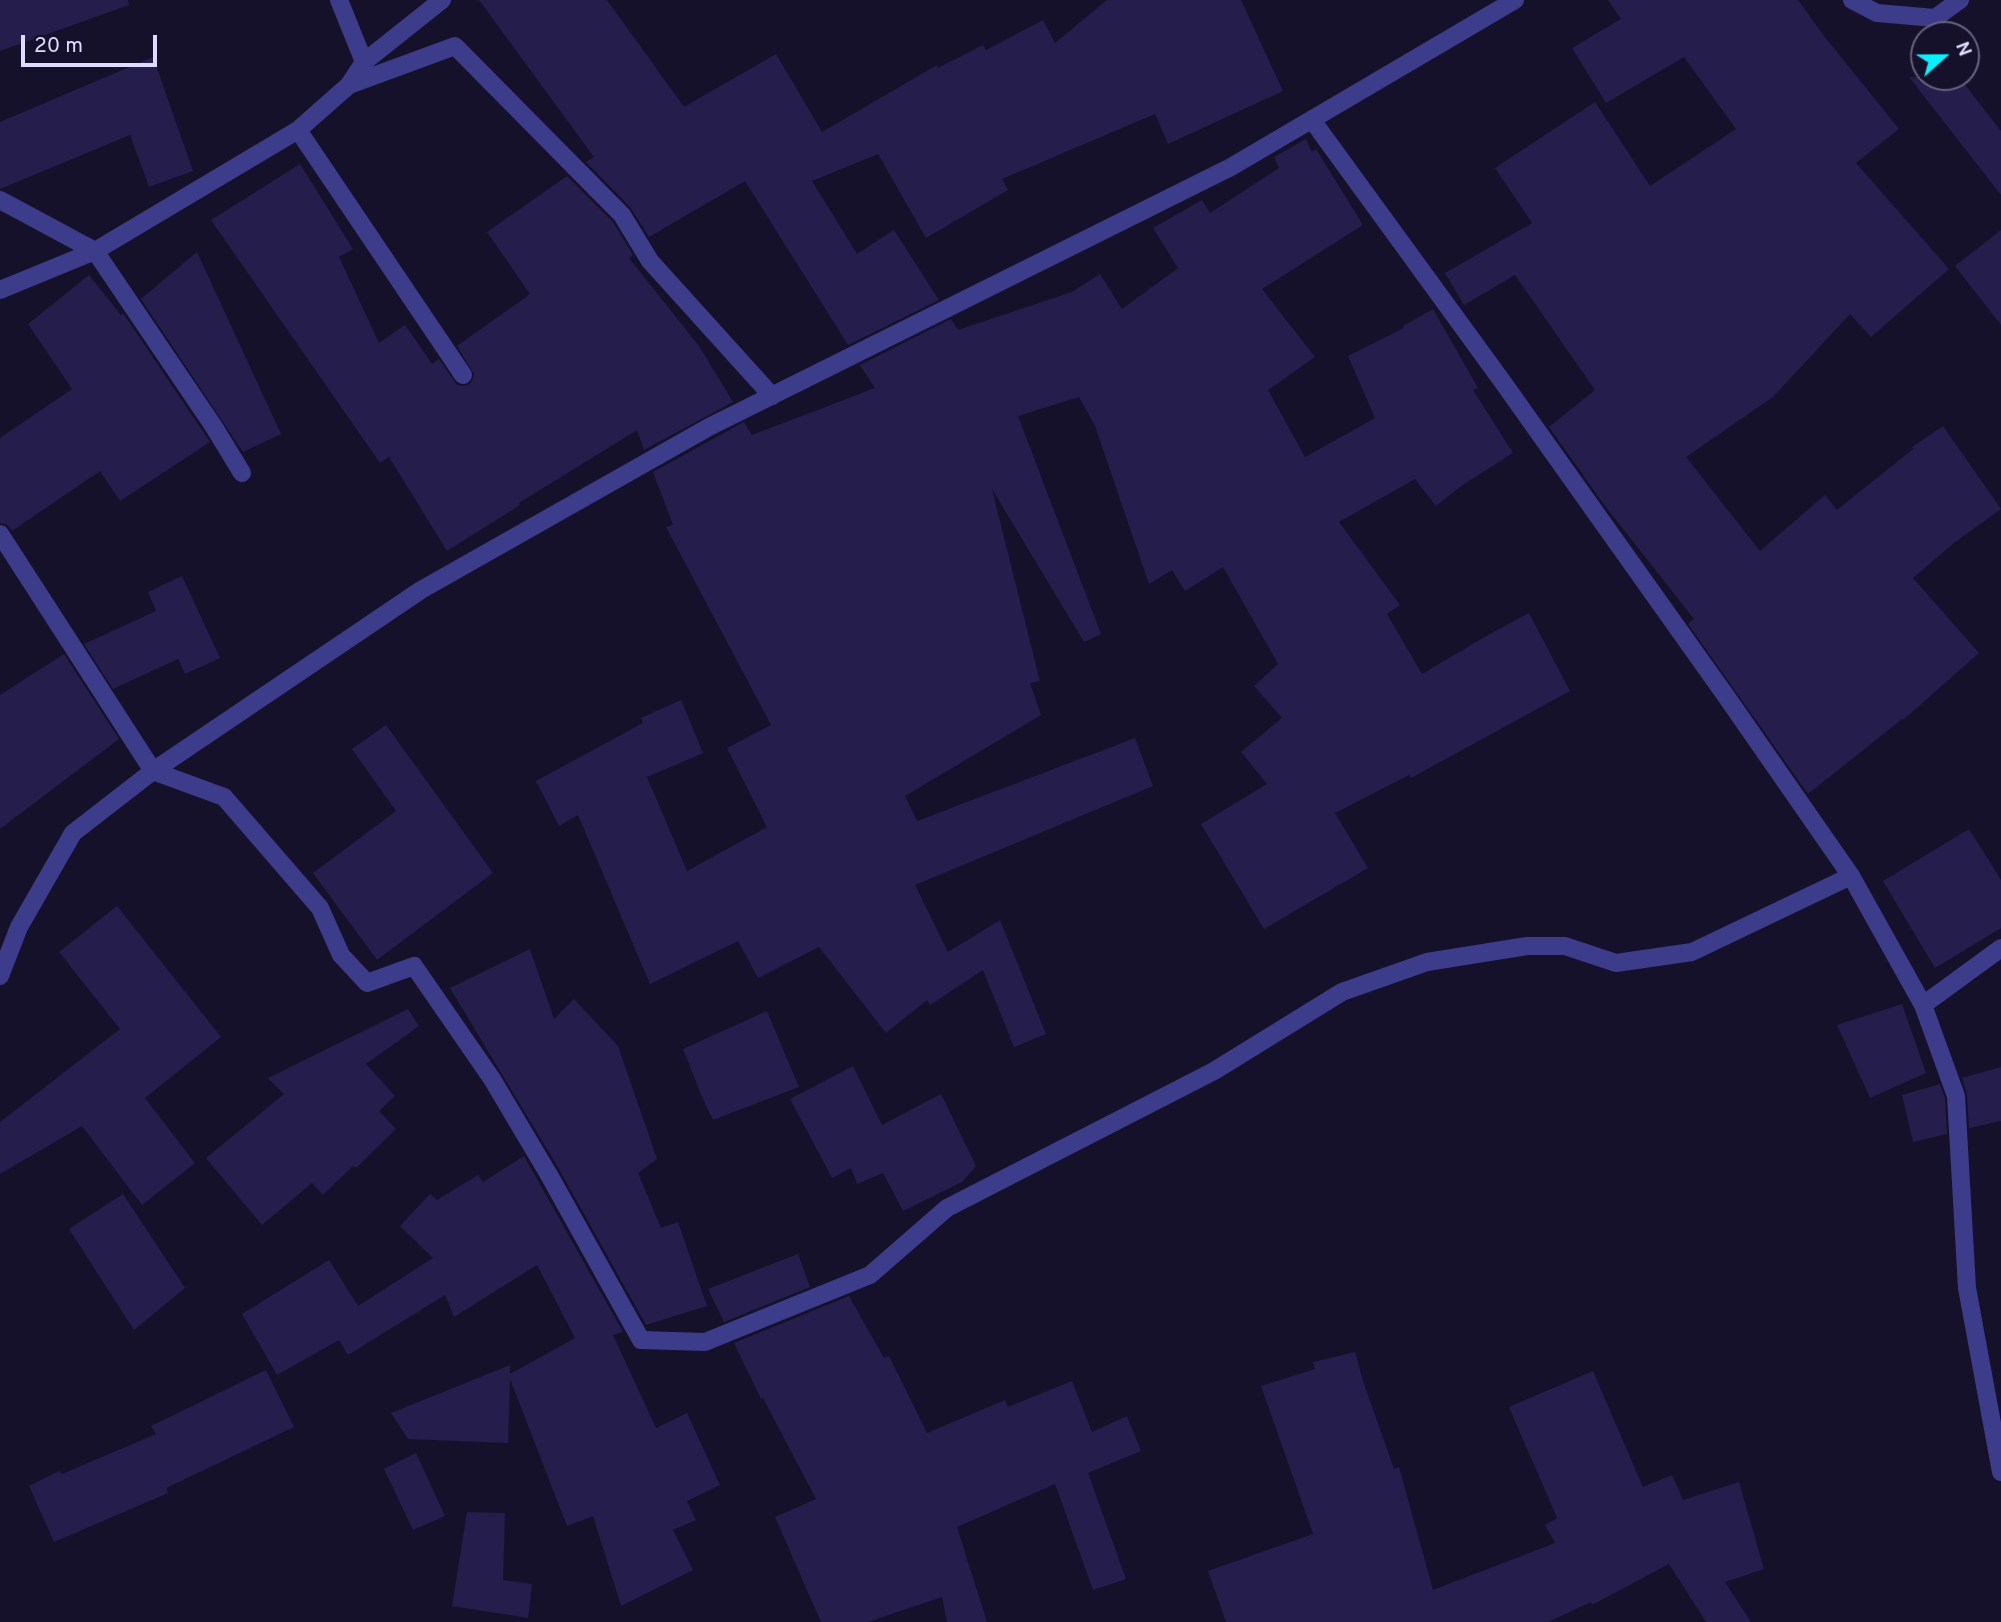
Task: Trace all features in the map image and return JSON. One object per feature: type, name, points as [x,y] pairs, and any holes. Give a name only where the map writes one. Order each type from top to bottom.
[{"type":"street","points":[[339,0],[364,62]]},
{"type":"street","points":[[0,290],[95,251],[298,130],[349,85],[364,62],[442,0]]},
{"type":"street","points":[[0,976],[19,927],[73,833],[153,771],[421,590],[709,427],[1231,167],[1515,0]]},
{"type":"street","points":[[1852,0],[1877,13],[1935,18],[1960,0]]},
{"type":"street","points":[[349,85],[455,46],[622,215],[650,261],[772,396]]},
{"type":"street","points":[[1312,120],[1510,393],[1851,876],[1923,1005],[1956,1096],[1967,1288],[2001,1472]]},
{"type":"street","points":[[298,130],[463,375]]},
{"type":"street","points":[[0,200],[95,251],[242,473]]},
{"type":"street","points":[[0,534],[153,771],[224,797],[320,908],[341,955],[367,983],[414,966],[492,1079],[641,1340],[705,1342],[870,1275],[947,1208],[1214,1071],[1342,992],[1427,962],[1527,946],[1565,946],[1616,962],[1692,952],[1851,876]]},
{"type":"street","points":[[1923,1005],[2001,948]]},
{"type":"building","points":[[0,0],[128,0],[129,5],[0,51]]},
{"type":"building","points":[[479,0],[607,0],[684,107],[776,54],[822,132],[937,65],[938,68],[983,45],[986,50],[1043,20],[1055,43],[1107,0],[1241,0],[1283,91],[1168,144],[1155,114],[1002,179],[1008,190],[926,238],[878,154],[812,181],[857,254],[894,230],[939,300],[848,345],[745,181],[649,237],[630,207],[586,162],[594,157]]},
{"type":"building","points":[[1608,0],[1798,0],[1899,129],[1856,163],[1949,269],[1871,337],[1850,314],[1773,397],[1686,457],[1760,551],[1825,495],[1837,510],[1913,449],[1912,447],[1943,426],[2001,509],[1954,543],[1913,578],[1979,653],[1903,720],[1808,794],[1688,624],[1694,619],[1605,506],[1549,427],[1595,390],[1515,275],[1464,305],[1445,273],[1532,223],[1495,168],[1595,102],[1650,186],[1736,129],[1684,57],[1606,103],[1572,48],[1621,19]]},
{"type":"building","points":[[153,57],[193,171],[149,187],[130,135],[0,189],[0,122]]},
{"type":"building","points":[[1920,91],[1970,91],[2001,131],[2001,195]]},
{"type":"building","points":[[1306,139],[1312,152],[1316,149],[1363,225],[1262,289],[1315,357],[1268,390],[1305,457],[1375,418],[1348,356],[1404,328],[1403,326],[1433,309],[1478,388],[1473,390],[1513,453],[1461,486],[1436,506],[1415,479],[1339,522],[1400,605],[1387,614],[1422,674],[1529,613],[1570,691],[1411,778],[1409,775],[1335,813],[1368,868],[1264,929],[1201,824],[1267,784],[1241,752],[1282,718],[1254,686],[1278,664],[1223,567],[1185,591],[1172,570],[1149,584],[1095,426],[1079,397],[1018,416],[1101,634],[1084,642],[992,489],[1040,681],[1030,683],[1041,715],[905,796],[917,821],[1135,738],[1153,786],[915,885],[948,952],[1000,920],[1046,1034],[1014,1047],[983,970],[930,1005],[927,1000],[886,1033],[819,947],[758,978],[738,941],[650,984],[578,815],[559,826],[536,781],[643,723],[641,718],[681,700],[703,753],[647,777],[687,871],[767,827],[727,748],[771,725],[666,527],[673,525],[653,472],[744,422],[752,435],[875,388],[860,365],[951,319],[958,330],[1072,292],[1100,274],[1122,309],[1178,268],[1153,228],[1202,200],[1210,213],[1279,168],[1274,157]]},
{"type":"building","points":[[300,164],[353,249],[339,257],[379,343],[405,325],[432,364],[439,359],[457,385],[470,384],[474,374],[457,346],[530,294],[487,232],[567,176],[613,222],[633,255],[629,258],[699,346],[733,402],[644,450],[637,430],[447,551],[389,457],[380,463],[211,220]]},
{"type":"building","points":[[2001,230],[2001,325],[1955,266]]},
{"type":"building","points":[[197,252],[281,434],[243,452],[141,299]]},
{"type":"building","points":[[89,275],[121,315],[123,313],[210,442],[120,501],[100,471],[12,531],[6,524],[0,523],[0,438],[72,389],[28,324]]},
{"type":"building","points":[[182,576],[220,658],[185,674],[178,659],[113,689],[84,644],[156,611],[148,592]]},
{"type":"building","points":[[64,654],[119,739],[0,829],[0,695]]},
{"type":"building","points":[[386,725],[493,873],[377,960],[313,873],[396,811],[352,749]]},
{"type":"building","points":[[1969,829],[2001,880],[2001,928],[1935,968],[1883,881]]},
{"type":"building","points":[[117,906],[221,1037],[145,1098],[195,1163],[142,1205],[82,1126],[0,1174],[0,1122],[120,1029],[59,952]]},
{"type":"building","points":[[530,949],[554,1019],[574,999],[618,1046],[657,1159],[638,1173],[661,1228],[678,1222],[707,1306],[646,1325],[559,1169],[450,988]]},
{"type":"building","points":[[1902,1004],[1926,1073],[1870,1098],[1837,1025]]},
{"type":"building","points":[[408,1009],[419,1026],[366,1064],[395,1096],[379,1111],[396,1129],[356,1168],[353,1166],[323,1195],[312,1183],[262,1225],[206,1158],[284,1094],[268,1078]]},
{"type":"building","points":[[767,1011],[799,1087],[713,1120],[683,1049]]},
{"type":"building","points":[[853,1066],[882,1125],[941,1094],[976,1166],[962,1182],[903,1211],[883,1173],[857,1184],[851,1168],[832,1178],[790,1099]]},
{"type":"building","points":[[2001,1067],[2001,1121],[1969,1128],[1967,1095],[1962,1078]]},
{"type":"building","points":[[1940,1084],[1945,1098],[1947,1134],[1913,1142],[1902,1095]]},
{"type":"building","points":[[524,1156],[623,1332],[613,1335],[656,1428],[687,1413],[720,1485],[687,1501],[696,1520],[673,1530],[693,1570],[621,1606],[593,1516],[567,1526],[510,1379],[508,1443],[408,1439],[391,1413],[510,1365],[510,1374],[575,1338],[537,1265],[454,1317],[445,1295],[348,1355],[339,1340],[277,1375],[242,1314],[329,1260],[358,1306],[433,1258],[400,1226],[430,1194],[437,1200],[478,1175],[483,1182]]},
{"type":"building","points":[[123,1194],[185,1288],[134,1330],[69,1229]]},
{"type":"building","points":[[798,1254],[810,1287],[724,1322],[708,1289]]},
{"type":"building","points":[[849,1296],[884,1358],[889,1356],[927,1433],[1005,1400],[1008,1407],[1072,1381],[1092,1432],[1127,1416],[1141,1451],[1088,1473],[1126,1579],[1093,1590],[1055,1484],[957,1527],[987,1622],[947,1622],[942,1597],[868,1622],[821,1622],[775,1517],[816,1499],[763,1398],[761,1399],[734,1343]]},
{"type":"building","points":[[1355,1352],[1394,1469],[1399,1467],[1433,1590],[1555,1543],[1545,1525],[1557,1518],[1509,1407],[1593,1371],[1643,1487],[1672,1475],[1683,1500],[1739,1482],[1764,1569],[1725,1582],[1751,1622],[1706,1622],[1669,1564],[1592,1605],[1591,1602],[1548,1622],[1226,1622],[1208,1571],[1313,1534],[1261,1386],[1315,1369],[1313,1362]]},
{"type":"building","points":[[266,1370],[294,1427],[166,1488],[168,1493],[54,1542],[29,1486],[59,1471],[62,1474],[156,1434],[151,1426]]},
{"type":"building","points":[[416,1453],[445,1516],[413,1530],[384,1469]]},
{"type":"building","points":[[467,1512],[505,1513],[503,1580],[532,1584],[528,1618],[452,1606]]}]
